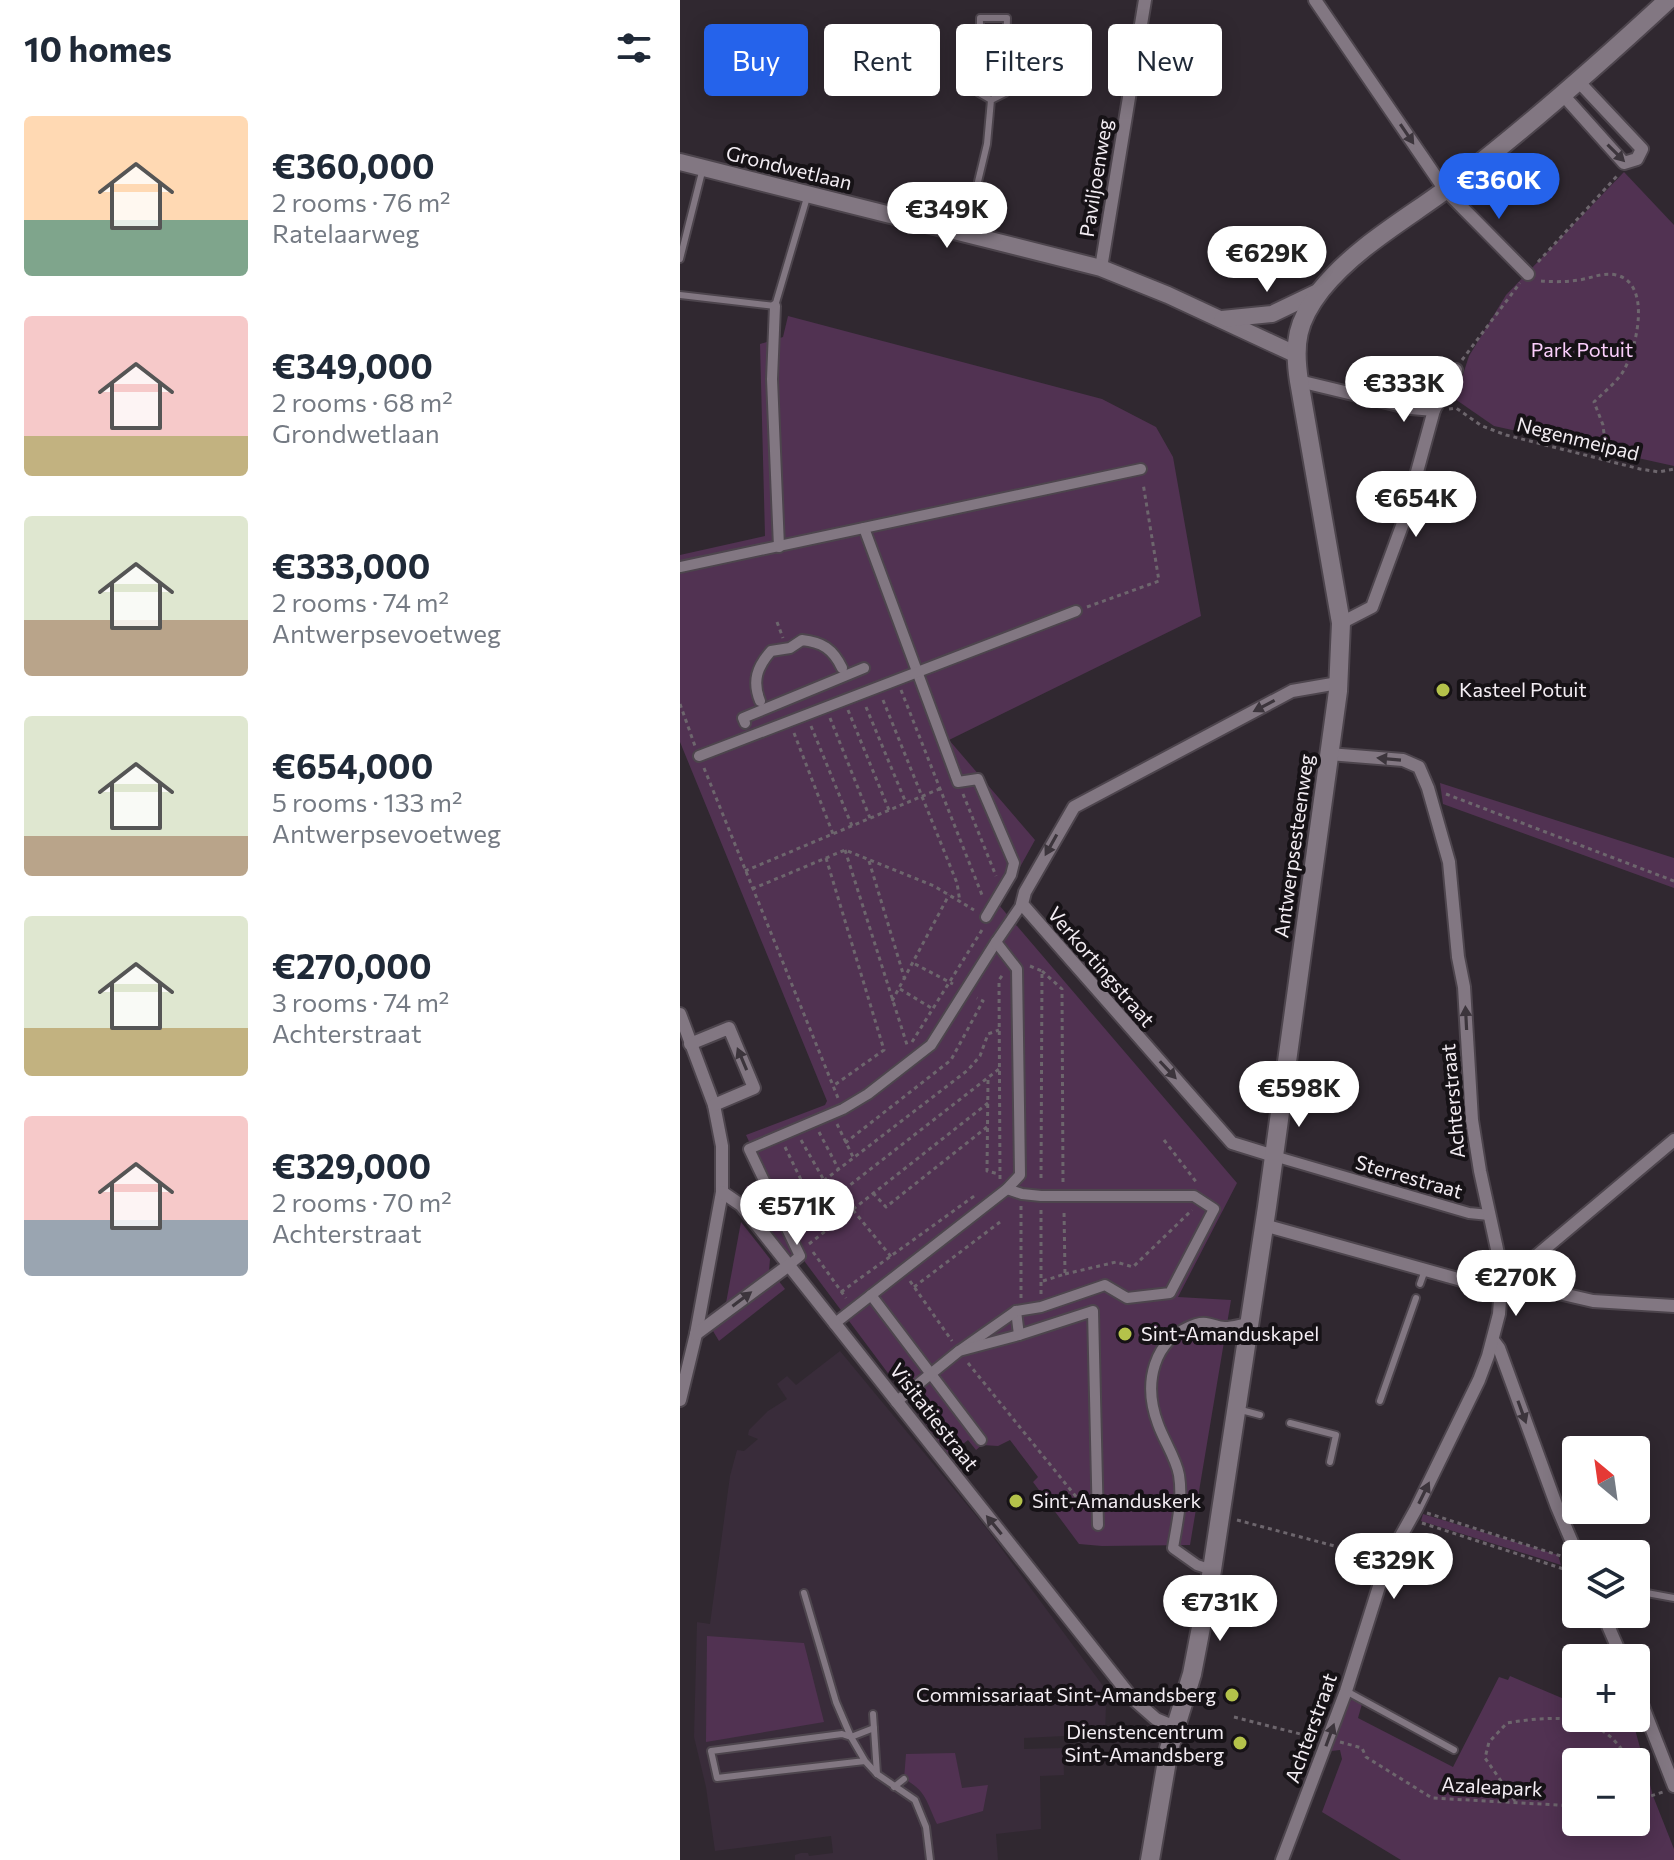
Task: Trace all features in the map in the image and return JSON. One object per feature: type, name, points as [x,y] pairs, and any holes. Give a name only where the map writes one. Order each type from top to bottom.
[{"type":"main road","name":"Antwerpsesteenweg","points":[[1150,1860],[1175,1727],[1192,1674],[1212,1570],[1274,1156],[1338,683],[1341,623],[1299,381],[1295,354],[1297,330],[1320,291],[1348,262],[1564,96],[1668,0]]},
{"type":"street","name":"Paviljoenweg","points":[[1101,268],[1145,0]]},
{"type":"street","points":[[1315,0],[1445,190],[1526,277]]},
{"type":"street","points":[[1564,96],[1624,163],[1637,159],[1642,149],[1579,82]]},
{"type":"street","name":"Grondwetlaan","points":[[680,162],[1101,268],[1295,354]]},
{"type":"street","points":[[1221,319],[1272,314],[1320,291]]},
{"type":"street","points":[[775,306],[772,379],[779,547]]},
{"type":"street","points":[[1341,623],[1372,607],[1403,523],[1434,410],[1456,370]]},
{"type":"street","points":[[1299,381],[1411,408],[1434,410]]},
{"type":"street","points":[[680,567],[1141,469]]},
{"type":"street","points":[[864,528],[958,782],[978,779],[1011,857],[1014,869],[989,912]]},
{"type":"street","points":[[749,731],[743,718],[761,705],[826,707],[1076,611]]},
{"type":"street","points":[[761,705],[755,682],[757,671],[771,651],[790,648],[802,640],[811,641],[829,648],[844,672]]},
{"type":"street","points":[[699,756],[749,731],[789,721],[803,704],[844,672],[864,668]]},
{"type":"street","name":"Verkortingstraat","points":[[1274,1156],[1232,1143],[1022,904],[1025,892],[1074,807],[1292,691],[1338,683]]},
{"type":"street","name":"Achterstraat","points":[[1282,1860],[1346,1691],[1387,1561],[1479,1380],[1493,1340],[1503,1289],[1472,1120],[1464,987],[1449,862],[1428,788],[1419,767],[1403,760],[1329,754]]},
{"type":"street","points":[[696,1334],[800,1256],[749,1149],[814,1122],[868,1094],[911,1054],[931,1045],[1022,904]]},
{"type":"street","points":[[834,1324],[1007,1189],[1020,1175],[1017,969],[996,942]]},
{"type":"street","points":[[680,1014],[714,1105],[722,1146],[722,1192],[696,1334],[680,1400]]},
{"type":"street","points":[[690,1044],[729,1028],[754,1088],[714,1105]]},
{"type":"street","points":[[1503,1289],[1535,1257],[1674,1140]]},
{"type":"street","name":"Sterrestraat","points":[[1274,1156],[1469,1213],[1489,1215]]},
{"type":"street","points":[[896,1402],[959,1351],[1016,1311],[1041,1307],[1105,1285],[1127,1298],[1170,1293],[1214,1209],[1194,1196],[1041,1196],[1007,1189]]},
{"type":"street","name":"Visitatiestraat","points":[[722,1192],[741,1205],[1132,1698],[1149,1714],[1175,1727]]},
{"type":"street","points":[[1264,1225],[1483,1286],[1541,1289],[1593,1301],[1674,1306]]},
{"type":"street","points":[[871,1295],[981,1440]]},
{"type":"street","points":[[1016,1311],[1019,1335]]},
{"type":"street","points":[[959,1351],[1093,1311],[1098,1525]]},
{"type":"street","points":[[1212,1570],[1197,1565],[1173,1548],[1182,1499],[1178,1472],[1153,1408],[1153,1366],[1161,1349],[1175,1334],[1198,1323],[1210,1321],[1222,1327],[1249,1323]]},
{"type":"street","points":[[1493,1340],[1499,1348],[1572,1540]]},
{"type":"street","points":[[1650,1725],[1674,1787]]},
{"type":"lane","points":[[980,18],[1007,18],[1005,93],[991,100],[979,93],[980,18]]},
{"type":"lane","points":[[965,234],[987,144],[991,100]]},
{"type":"lane","points":[[680,259],[703,168]]},
{"type":"lane","points":[[680,295],[775,306],[808,193]]},
{"type":"lane","points":[[1420,1284],[1425,1270]]},
{"type":"lane","points":[[1380,1401],[1416,1298]]},
{"type":"lane","points":[[1236,1409],[1260,1415]]},
{"type":"lane","points":[[1290,1423],[1336,1435],[1330,1462]]},
{"type":"lane","points":[[804,1593],[836,1702],[851,1737],[877,1774],[915,1800],[926,1827],[930,1860]]},
{"type":"lane","points":[[1650,1594],[1674,1598]]},
{"type":"lane","points":[[1346,1691],[1454,1750]]},
{"type":"lane","points":[[873,1714],[877,1774]]},
{"type":"lane","points":[[865,1761],[717,1778],[711,1751],[842,1734],[851,1737],[874,1728]]},
{"type":"lane","points":[[894,1787],[904,1779]]},
{"type":"path","points":[[1456,370],[1526,277],[1619,174],[1624,163]]},
{"type":"path","points":[[1526,277],[1552,282],[1601,274],[1619,275],[1631,284],[1639,300],[1633,344],[1624,371],[1594,402],[1603,425],[1607,460]]},
{"type":"path","name":"Negenmeipad","points":[[1434,410],[1456,408],[1482,426],[1506,435],[1607,460],[1659,472],[1674,469]]},
{"type":"path","points":[[1076,611],[1159,581],[1141,469]]},
{"type":"path","points":[[897,679],[989,912],[989,919],[933,1009],[911,1054]]},
{"type":"path","points":[[878,686],[957,883],[960,902]]},
{"type":"path","points":[[861,693],[906,803]]},
{"type":"path","points":[[843,700],[889,810]]},
{"type":"path","points":[[680,704],[833,1086],[845,1143],[854,1159]]},
{"type":"path","points":[[803,704],[852,826]]},
{"type":"path","points":[[826,707],[870,818]]},
{"type":"path","points":[[789,721],[833,834]]},
{"type":"path","points":[[745,871],[958,782],[1002,890]]},
{"type":"path","points":[[1428,788],[1674,881]]},
{"type":"path","points":[[752,889],[845,850],[989,912]]},
{"type":"path","points":[[845,850],[911,1054]]},
{"type":"path","points":[[826,858],[884,1050],[833,1086]]},
{"type":"path","points":[[869,860],[905,980]]},
{"type":"path","points":[[892,1002],[915,964],[949,895]]},
{"type":"path","points":[[1007,1189],[1000,1181],[999,1174],[999,980],[1012,962],[1034,966],[1062,989],[1065,1274]]},
{"type":"path","points":[[845,1143],[951,1060],[983,1001],[915,964]]},
{"type":"path","points":[[1041,1307],[1042,971]]},
{"type":"path","points":[[900,989],[933,1009]]},
{"type":"path","points":[[854,1309],[808,1245],[792,1205],[968,1070],[980,1056],[988,1034],[999,1030]]},
{"type":"path","points":[[800,1224],[999,1069]]},
{"type":"path","points":[[988,1078],[987,1171],[999,1174]]},
{"type":"path","points":[[808,1245],[988,1103]]},
{"type":"path","points":[[814,1122],[839,1170]]},
{"type":"path","points":[[873,1193],[886,1207],[987,1127]]},
{"type":"path","points":[[795,1129],[825,1182]]},
{"type":"path","points":[[779,1136],[808,1194]]},
{"type":"path","points":[[1041,1282],[1116,1262],[1133,1267],[1201,1201],[1201,1189],[1164,1140]]},
{"type":"path","points":[[841,1292],[988,1186]]},
{"type":"path","points":[[1016,1311],[1021,1298],[1021,1211]]},
{"type":"path","points":[[914,1287],[1000,1222]]},
{"type":"path","points":[[959,1351],[1083,1509],[1098,1509]]},
{"type":"path","points":[[1413,1514],[1561,1556]]},
{"type":"path","points":[[1413,1514],[1467,1537],[1562,1568]]},
{"type":"path","points":[[1220,1516],[1387,1561]]},
{"type":"path","points":[[1467,1537],[1470,1528]]},
{"type":"path","points":[[1514,1552],[1517,1542]]},
{"type":"path","name":"Azaleapark","points":[[1234,1717],[1362,1748],[1366,1757],[1432,1798],[1562,1806]]},
{"type":"path","points":[[1516,1801],[1485,1758],[1489,1742],[1507,1723],[1558,1717],[1588,1723],[1604,1730],[1622,1748]]},
{"type":"path","points":[[1650,1796],[1674,1787]]},
{"type":"shaded area","points":[[840,1351],[987,1529],[1112,1698],[1106,1706],[1105,1734],[1024,1738],[1024,1749],[1063,1748],[1064,1775],[1040,1776],[1041,1829],[996,1834],[998,1860],[795,1860],[795,1855],[801,1853],[808,1853],[809,1856],[833,1853],[831,1836],[715,1851],[706,1787],[694,1737],[697,1622],[710,1624],[730,1476],[737,1450],[744,1451],[758,1439],[748,1435],[749,1430],[768,1411],[787,1399],[777,1384],[787,1376],[796,1385]]},
{"type":"green space","name":"Park Potuit","points":[[1624,172],[1674,225],[1674,466],[1494,426],[1455,399],[1469,356],[1506,295]]},
{"type":"green space","points":[[788,316],[1102,399],[1156,427],[1173,457],[1201,616],[949,740],[1035,840],[999,905],[1237,1183],[1178,1297],[1231,1300],[1190,1545],[1079,1544],[1033,1482],[1038,1477],[1010,1440],[998,1446],[982,1445],[976,1450],[968,1440],[949,1455],[805,1262],[746,1135],[825,1105],[827,1101],[680,742],[680,555],[765,536],[760,344],[783,337]]},
{"type":"green space","points":[[1440,783],[1674,858],[1674,888],[1443,804]]},
{"type":"green space","points":[[760,1179],[796,1253],[789,1258],[743,1198],[746,1187]]},
{"type":"green space","points":[[741,1222],[770,1259],[769,1271],[726,1303]]},
{"type":"green space","points":[[778,1280],[785,1289],[719,1341],[713,1331]]},
{"type":"green space","points":[[1423,1514],[1558,1555],[1561,1565],[1421,1521]]},
{"type":"green space","points":[[707,1636],[804,1643],[824,1722],[706,1742]]},
{"type":"green space","points":[[1510,1676],[1562,1698],[1562,1732],[1636,1732],[1640,1748],[1562,1748],[1562,1836],[1650,1836],[1650,1785],[1674,1849],[1674,1860],[1401,1860],[1322,1812],[1342,1759],[1340,1750],[1331,1751],[1349,1698],[1362,1704],[1358,1718],[1453,1767],[1499,1677],[1508,1680]]},
{"type":"green space","points":[[955,1753],[962,1788],[988,1785],[983,1811],[937,1824],[921,1793],[904,1779],[906,1754]]},
{"type":"place","name":"Kasteel Potuit","points":[[1443,690]]},
{"type":"place","name":"Sint-Amanduskapel","points":[[1125,1334]]},
{"type":"place","name":"Sint-Amanduskerk","points":[[1016,1501]]},
{"type":"place","name":"Commissariaat Sint-Amandsberg","points":[[1232,1695]]},
{"type":"place","name":"Dienstencentrum Sint-Amandsberg","points":[[1240,1743]]}]
